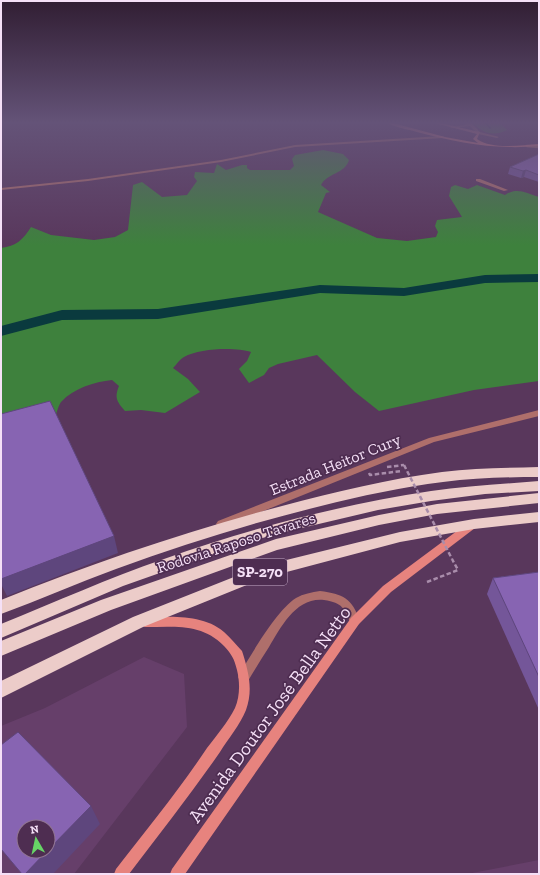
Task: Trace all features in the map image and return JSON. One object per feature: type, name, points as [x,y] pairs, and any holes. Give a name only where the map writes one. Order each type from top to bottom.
[{"type":"highway","name":"Rodovia Raposo Tavares","points":[[1,605],[145,552],[252,519],[336,497],[443,476],[539,472]]},
{"type":"highway","name":"Rodovia Raposo Tavares","points":[[1,631],[126,579],[223,545],[319,518],[430,496],[475,490],[539,486]]},
{"type":"highway","name":"Rodovia Raposo Tavares","points":[[1,649],[106,605],[276,545],[379,520],[437,510],[539,498]]},
{"type":"highway","name":"SP-270","points":[[1,690],[138,622],[262,572],[400,537],[474,524],[539,517]]},
{"type":"street","points":[[1,189],[88,180],[201,164]]},
{"type":"street","points":[[478,180],[506,190]]},
{"type":"street","name":"Estrada Heitor Cury","points":[[145,552],[271,505],[432,440],[539,413]]},
{"type":"street","name":"Avenida Doutor José Bella Netto","points":[[178,874],[355,621],[387,589],[474,524]]},
{"type":"street","points":[[244,677],[285,612],[299,601],[317,596],[337,598],[349,606],[355,621]]},
{"type":"street","name":"Avenida Doutor José Bella Netto","points":[[121,874],[204,764],[232,724],[240,710],[244,694],[244,677],[238,654],[220,635],[206,627],[181,622],[138,622]]},
{"type":"path","points":[[382,468],[404,465],[458,570],[427,582]]},
{"type":"path","points":[[367,470],[370,475],[402,471]]},
{"type":"shaded area","points":[[144,657],[184,674],[187,727],[74,874],[1,874],[1,726],[45,708]]},
{"type":"shaded area","points":[[539,860],[539,874],[467,874]]},
{"type":"green space","points":[[217,164],[226,170],[242,165],[247,165],[247,168],[250,170],[290,170],[294,166],[293,164],[347,164],[340,171],[327,178],[321,185],[330,192],[326,193],[318,212],[377,238],[407,241],[436,237],[438,232],[435,226],[437,220],[462,217],[449,196],[451,187],[455,185],[468,189],[477,185],[505,195],[514,191],[526,192],[539,197],[539,381],[474,390],[379,411],[355,392],[317,355],[278,364],[269,368],[264,375],[249,383],[239,369],[247,361],[251,352],[236,349],[218,349],[191,354],[180,360],[173,368],[188,379],[200,392],[165,413],[141,410],[125,411],[117,400],[119,386],[112,380],[98,382],[78,389],[61,402],[55,417],[1,432],[1,248],[11,246],[19,242],[31,227],[51,235],[94,240],[115,237],[128,230],[133,185],[142,182],[162,197],[187,195],[197,181],[194,177],[195,172],[214,173]]},
{"type":"building","points":[[517,164],[539,164],[539,175],[526,170],[523,171],[510,167]]},
{"type":"building","points":[[50,401],[114,536],[1,579],[1,414]]},
{"type":"building","points":[[539,572],[539,677],[493,578]]},
{"type":"building","points":[[18,732],[91,806],[56,842],[56,819],[16,819],[16,859],[39,859],[25,874],[22,874],[1,849],[1,745]]},
{"type":"waterway","points":[[1,331],[62,315],[158,314],[320,289],[404,292],[485,279],[539,278]]}]
